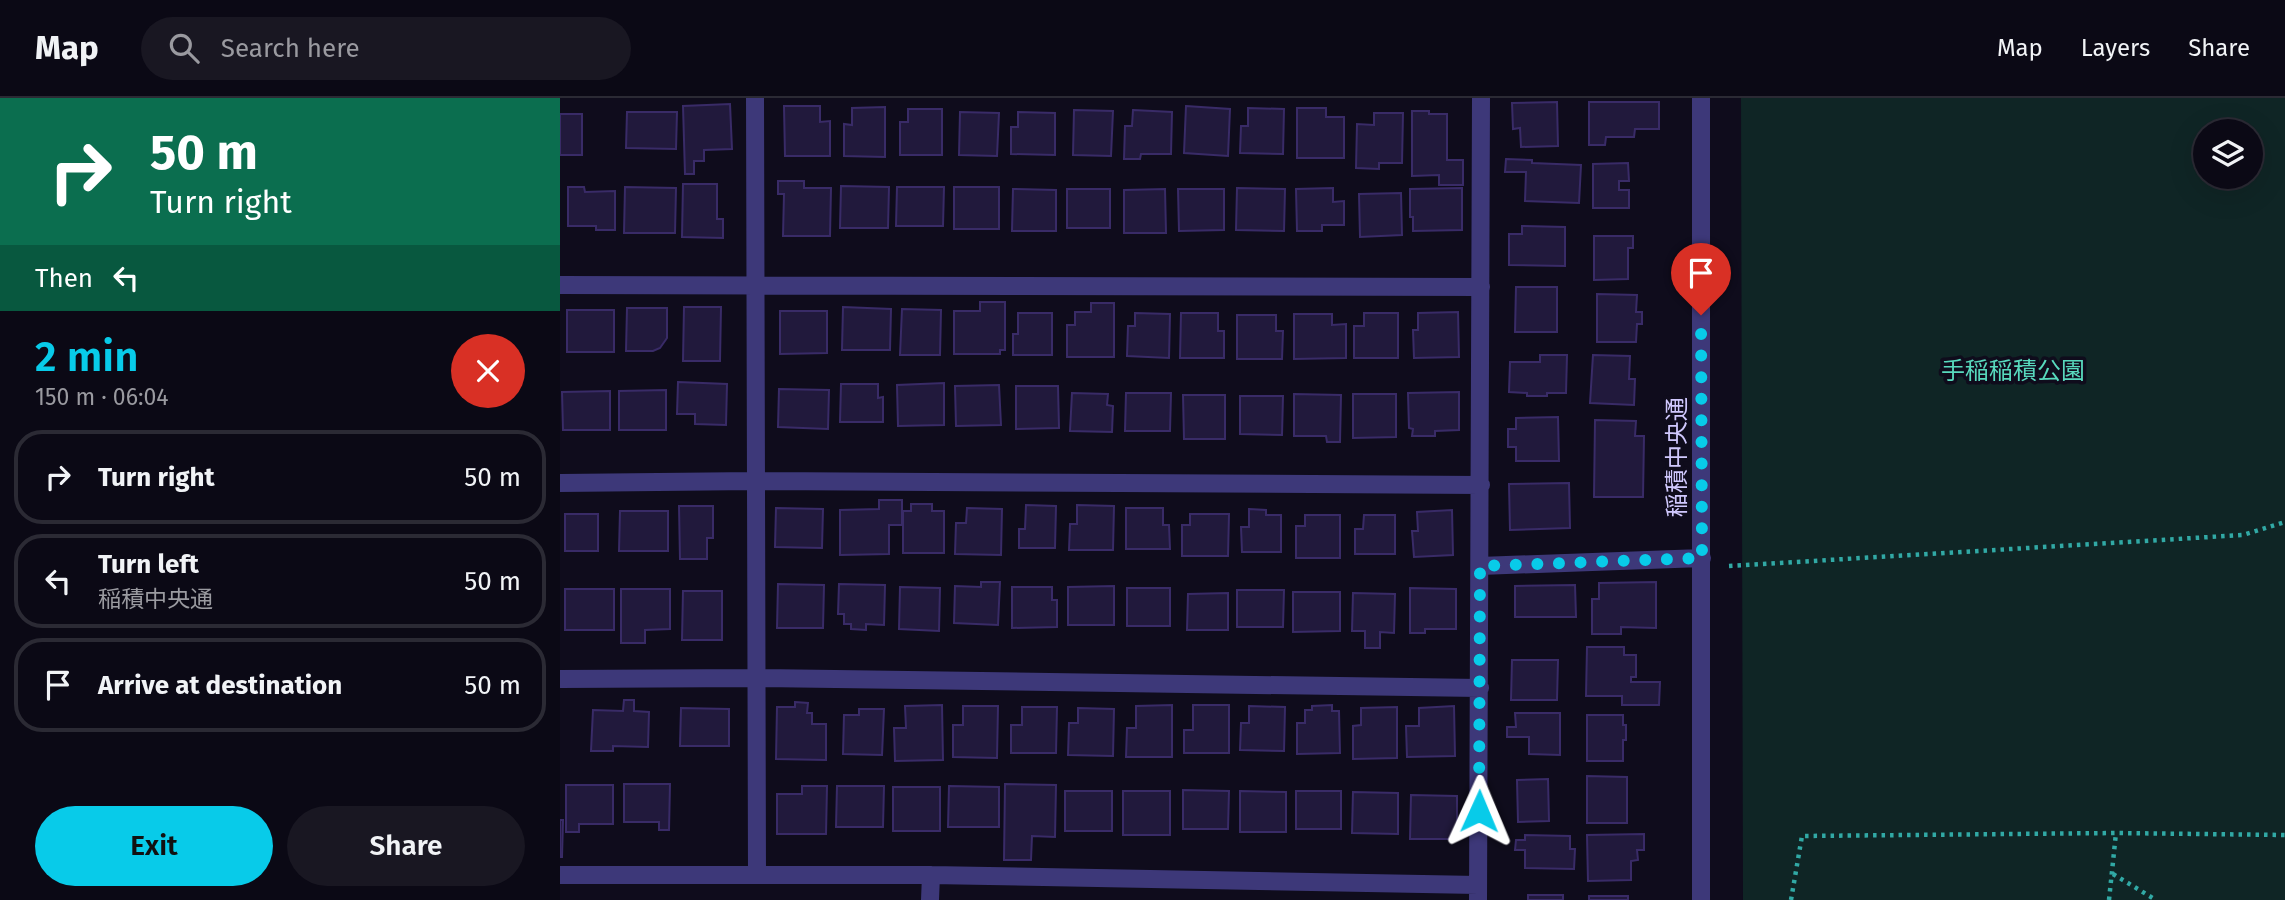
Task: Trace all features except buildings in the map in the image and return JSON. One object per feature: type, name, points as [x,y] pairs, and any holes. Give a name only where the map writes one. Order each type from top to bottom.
[{"type":"street","points":[[755,98],[757,874]]},
{"type":"street","points":[[560,876],[931,874],[1478,892],[1481,98]]},
{"type":"street","name":"稲積中央通","points":[[1701,98],[1701,900]]},
{"type":"street","points":[[560,285],[1481,287]]},
{"type":"street","points":[[560,483],[755,481],[1481,485]]},
{"type":"street","points":[[1480,566],[1702,558]]},
{"type":"street","points":[[560,680],[756,678],[1480,688]]},
{"type":"street","points":[[930,900],[931,874]]},
{"type":"path","points":[[1729,566],[2243,535],[2285,522]]},
{"type":"path","points":[[1791,900],[1802,836],[2116,833],[2285,835]]},
{"type":"path","points":[[2109,900],[2116,833]]},
{"type":"path","points":[[2113,874],[2156,900]]},
{"type":"green space","name":"手稲稲積公園","points":[[1741,98],[2285,98],[2285,900],[1743,900]]},
{"type":"route","points":[[1479,811],[1480,566],[1702,558],[1701,315]]}]
